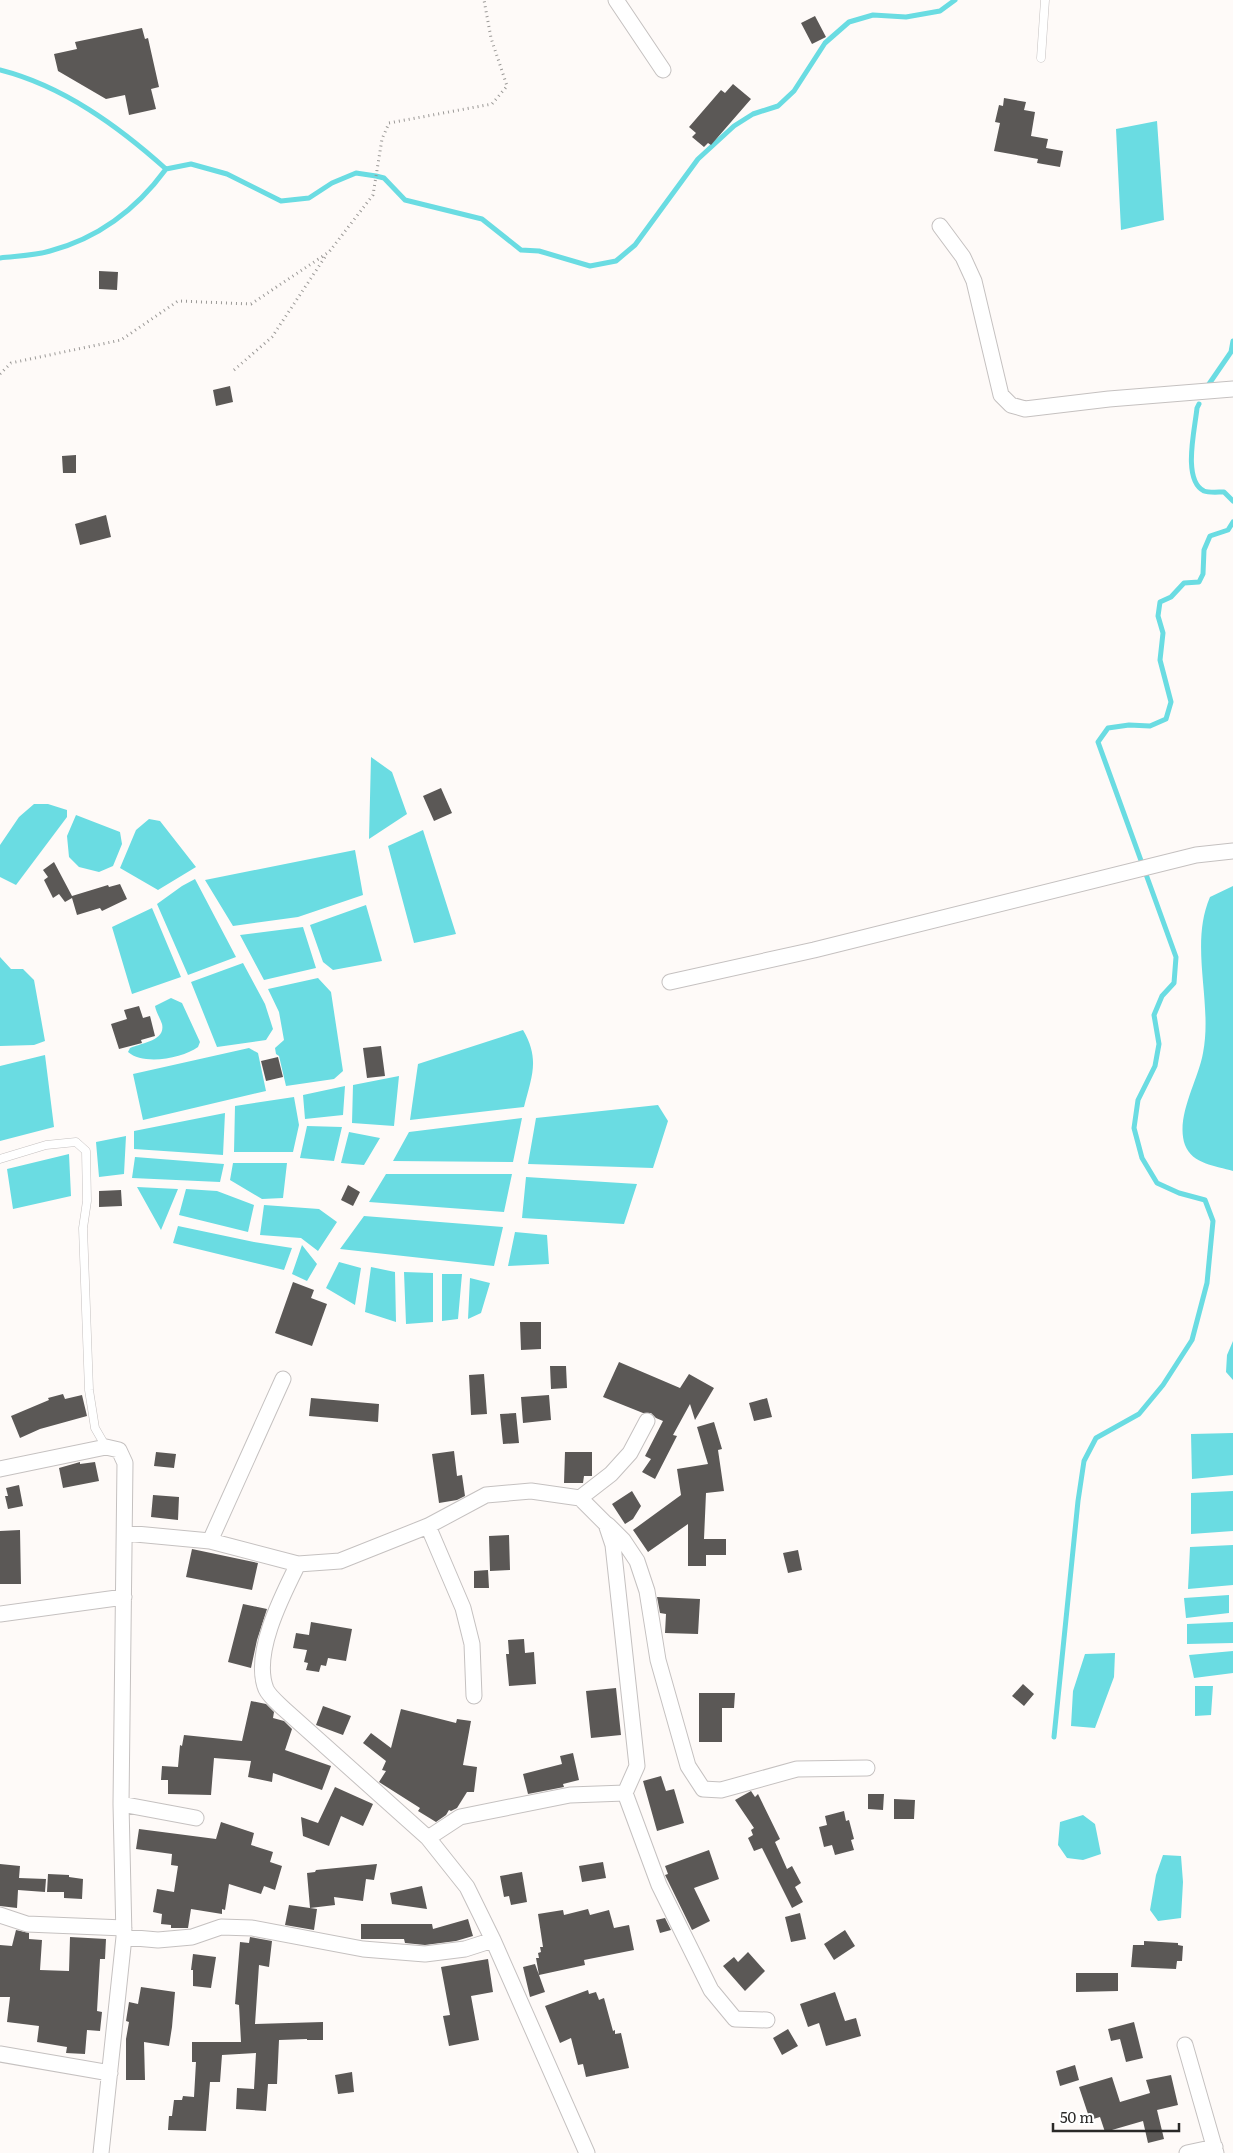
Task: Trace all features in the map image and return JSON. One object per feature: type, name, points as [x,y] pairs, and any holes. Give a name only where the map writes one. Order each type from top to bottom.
[{"type":"street","points":[[616,0],[663,70]]},
{"type":"street","points":[[940,226],[962,256],[974,280],[1001,395],[1011,405],[1025,408],[1233,389]]},
{"type":"street","points":[[670,982],[814,950],[1196,855],[1233,850]]},
{"type":"street","points":[[210,1541],[283,1379]]},
{"type":"street","points":[[580,1498],[611,1474],[630,1453],[646,1421]]},
{"type":"street","points":[[0,1469],[106,1447],[119,1450],[125,1463],[122,1804],[124,1932],[101,2153]]},
{"type":"street","points":[[125,1533],[210,1541],[298,1564],[340,1561],[428,1526],[486,1495],[531,1491],[580,1498],[623,1540],[637,1561],[647,1591],[658,1660],[688,1766],[703,1789],[721,1790],[797,1769],[868,1768]]},
{"type":"street","points":[[606,1524],[613,1545],[636,1766],[625,1793],[659,1885],[712,1990],[735,2019],[767,2020]]},
{"type":"street","points":[[428,1526],[464,1608],[472,1644],[474,1696]]},
{"type":"street","points":[[298,1564],[282,1596],[269,1633],[262,1666],[266,1690],[284,1709],[428,1838],[467,1887],[493,1940],[587,2153]]},
{"type":"street","points":[[0,1614],[124,1597]]},
{"type":"street","points":[[428,1838],[460,1817],[570,1795],[625,1793]]},
{"type":"street","points":[[122,1804],[196,1818]]},
{"type":"street","points":[[0,1915],[27,1924],[124,1932],[158,1940],[192,1937],[221,1927],[252,1928],[363,1949],[424,1954],[465,1949],[493,1940]]},
{"type":"street","points":[[1185,2045],[1216,2150],[1187,2153]]},
{"type":"street","points":[[0,2054],[110,2073]]},
{"type":"lane","points":[[1041,58],[1045,0]]},
{"type":"lane","points":[[0,1159],[46,1145],[76,1142],[86,1151],[87,1201],[83,1228],[89,1390],[95,1428],[106,1447]]},
{"type":"path","points":[[234,370],[272,337],[329,252],[373,195],[382,139],[388,123],[492,104],[507,86],[490,38],[484,0]]},
{"type":"path","points":[[0,374],[11,363],[120,340],[178,301],[251,304],[329,252]]},
{"type":"water","points":[[1157,121],[1164,220],[1121,230],[1116,129]]},
{"type":"water","points":[[371,757],[392,772],[407,814],[369,839]]},
{"type":"water","points":[[34,804],[48,804],[67,810],[67,817],[16,885],[0,877],[0,845],[19,817]]},
{"type":"water","points":[[76,815],[120,832],[122,844],[113,866],[99,872],[79,867],[69,857],[67,836]]},
{"type":"water","points":[[149,819],[160,821],[196,867],[158,890],[120,868],[136,830]]},
{"type":"water","points":[[423,830],[456,934],[414,943],[388,846]]},
{"type":"water","points":[[355,850],[363,895],[298,917],[233,926],[205,880]]},
{"type":"water","points":[[195,879],[236,957],[188,975],[157,904]]},
{"type":"water","points":[[1233,886],[1233,1171],[1212,1166],[1193,1156],[1185,1145],[1183,1123],[1188,1099],[1203,1053],[1205,1034],[1201,954],[1204,916],[1210,897]]},
{"type":"water","points":[[366,905],[382,961],[333,970],[323,962],[310,925]]},
{"type":"water","points":[[152,908],[181,977],[132,994],[112,927]]},
{"type":"water","points":[[303,927],[316,968],[264,980],[240,935]]},
{"type":"water","points":[[0,957],[11,969],[23,969],[34,980],[45,1041],[34,1045],[0,1046]]},
{"type":"water","points":[[243,963],[265,1004],[273,1029],[266,1040],[217,1047],[191,982]]},
{"type":"water","points":[[318,978],[331,992],[343,1071],[334,1079],[286,1086],[279,1056],[276,1054],[275,1048],[284,1040],[279,1012],[268,989]]},
{"type":"water","points":[[171,998],[182,1003],[200,1042],[198,1047],[183,1054],[163,1059],[144,1059],[128,1052],[130,1048],[156,1038],[160,1034],[162,1024],[155,1006]]},
{"type":"water","points":[[523,1030],[533,1059],[532,1077],[524,1107],[410,1120],[418,1064]]},
{"type":"water","points":[[249,1048],[258,1053],[266,1091],[143,1120],[133,1074]]},
{"type":"water","points":[[45,1055],[54,1127],[0,1141],[0,1066]]},
{"type":"water","points":[[399,1076],[394,1126],[352,1123],[353,1085]]},
{"type":"water","points":[[345,1086],[343,1115],[305,1119],[303,1095]]},
{"type":"water","points":[[294,1097],[299,1125],[293,1152],[234,1152],[235,1106]]},
{"type":"water","points":[[658,1105],[668,1121],[653,1168],[528,1164],[536,1118]]},
{"type":"water","points":[[225,1113],[223,1155],[134,1149],[134,1131]]},
{"type":"water","points":[[522,1118],[513,1162],[393,1161],[409,1132]]},
{"type":"water","points":[[307,1126],[342,1127],[334,1161],[300,1158]]},
{"type":"water","points":[[349,1132],[380,1138],[364,1165],[341,1163]]},
{"type":"water","points":[[126,1136],[124,1174],[99,1177],[96,1142]]},
{"type":"water","points":[[69,1154],[71,1196],[13,1209],[7,1169]]},
{"type":"water","points":[[135,1157],[224,1164],[220,1182],[132,1178]]},
{"type":"water","points":[[233,1163],[287,1163],[283,1198],[262,1199],[230,1180]]},
{"type":"water","points":[[386,1174],[512,1174],[504,1212],[369,1202]]},
{"type":"water","points":[[526,1177],[637,1184],[624,1224],[522,1218]]},
{"type":"water","points":[[137,1187],[178,1189],[161,1230]]},
{"type":"water","points":[[186,1189],[217,1191],[254,1205],[248,1232],[179,1215]]},
{"type":"water","points":[[264,1205],[319,1209],[337,1222],[318,1251],[301,1238],[260,1235]]},
{"type":"water","points":[[364,1216],[503,1227],[494,1266],[340,1249]]},
{"type":"water","points":[[178,1226],[292,1248],[284,1270],[173,1243]]},
{"type":"water","points":[[515,1232],[547,1235],[549,1264],[508,1266]]},
{"type":"water","points":[[302,1245],[317,1264],[307,1281],[292,1274]]},
{"type":"water","points":[[339,1262],[361,1268],[355,1305],[326,1288]]},
{"type":"water","points":[[371,1267],[395,1272],[396,1322],[365,1312]]},
{"type":"water","points":[[404,1272],[433,1273],[433,1322],[406,1324]]},
{"type":"water","points":[[442,1274],[462,1274],[458,1319],[442,1321]]},
{"type":"water","points":[[470,1278],[490,1283],[481,1313],[468,1319]]},
{"type":"water","points":[[1233,1341],[1233,1380],[1226,1372],[1227,1355]]},
{"type":"water","points":[[1233,1433],[1233,1475],[1192,1479],[1191,1434]]},
{"type":"water","points":[[1233,1491],[1233,1531],[1191,1534],[1191,1493]]},
{"type":"water","points":[[1233,1545],[1233,1585],[1188,1589],[1190,1547]]},
{"type":"water","points":[[1229,1595],[1229,1613],[1186,1618],[1184,1598]]},
{"type":"water","points":[[1233,1622],[1233,1643],[1187,1644],[1187,1624]]},
{"type":"water","points":[[1233,1651],[1233,1673],[1194,1678],[1189,1655]]},
{"type":"water","points":[[1115,1653],[1114,1677],[1095,1728],[1071,1726],[1073,1691],[1085,1654]]},
{"type":"water","points":[[1195,1686],[1213,1686],[1211,1715],[1195,1716]]},
{"type":"water","points":[[1083,1815],[1095,1824],[1101,1854],[1083,1860],[1067,1858],[1058,1845],[1060,1822]]},
{"type":"water","points":[[1163,1855],[1181,1856],[1183,1882],[1181,1918],[1158,1921],[1150,1910],[1156,1875]]},
{"type":"building","points":[[815,16],[826,37],[812,44],[801,23]]},
{"type":"building","points":[[142,28],[145,39],[148,38],[159,87],[151,89],[156,109],[129,115],[125,95],[106,99],[58,71],[54,54],[77,49],[75,42]]},
{"type":"building","points":[[733,84],[751,99],[711,145],[708,143],[704,147],[692,137],[696,133],[689,127],[721,90],[725,93]]},
{"type":"building","points":[[1004,98],[1026,102],[1024,110],[1035,112],[1031,136],[1048,139],[1046,148],[1063,151],[1060,167],[1037,163],[1038,159],[994,151],[1000,123],[995,122],[999,105],[1003,106]]},
{"type":"building","points":[[99,271],[118,272],[117,290],[99,289]]},
{"type":"building","points":[[230,386],[233,402],[216,406],[213,390]]},
{"type":"building","points":[[76,455],[76,473],[63,473],[62,456]]},
{"type":"building","points":[[106,515],[111,537],[80,545],[75,524]]},
{"type":"building","points":[[441,788],[452,813],[434,821],[423,796]]},
{"type":"building","points":[[54,862],[72,896],[108,885],[109,887],[120,884],[127,899],[102,911],[100,908],[77,915],[72,898],[65,902],[59,894],[53,898],[44,880],[48,877],[43,870]]},
{"type":"building","points":[[139,1006],[143,1018],[150,1016],[155,1036],[141,1040],[142,1043],[119,1049],[111,1024],[127,1019],[124,1010]]},
{"type":"building","points":[[381,1046],[385,1076],[367,1078],[363,1048]]},
{"type":"building","points":[[278,1057],[283,1077],[266,1081],[261,1061]]},
{"type":"building","points":[[348,1185],[360,1192],[353,1206],[341,1200]]},
{"type":"building","points":[[121,1190],[122,1206],[99,1207],[99,1191]]},
{"type":"building","points":[[293,1282],[314,1290],[311,1298],[327,1304],[312,1346],[275,1333]]},
{"type":"building","points":[[520,1322],[541,1322],[541,1349],[521,1350]]},
{"type":"building","points":[[619,1362],[680,1388],[689,1374],[714,1388],[695,1420],[690,1404],[673,1435],[677,1436],[655,1479],[642,1472],[651,1459],[645,1456],[663,1421],[651,1413],[643,1413],[603,1397]]},
{"type":"building","points":[[550,1366],[566,1366],[567,1388],[551,1389]]},
{"type":"building","points":[[484,1374],[487,1414],[471,1415],[469,1375]]},
{"type":"building","points":[[63,1394],[65,1399],[82,1395],[87,1416],[40,1429],[20,1438],[11,1416],[49,1400],[48,1398]]},
{"type":"building","points":[[549,1395],[551,1420],[523,1423],[521,1397]]},
{"type":"building","points":[[311,1398],[379,1404],[378,1422],[309,1416]]},
{"type":"building","points":[[767,1398],[772,1417],[754,1421],[749,1403]]},
{"type":"building","points":[[516,1413],[519,1443],[503,1444],[500,1414]]},
{"type":"building","points":[[714,1422],[722,1449],[718,1450],[724,1491],[706,1493],[704,1539],[726,1539],[726,1555],[706,1555],[706,1566],[688,1566],[688,1524],[648,1552],[633,1530],[681,1495],[677,1469],[708,1464],[697,1427]]},
{"type":"building","points":[[454,1451],[457,1476],[462,1475],[465,1496],[457,1500],[439,1503],[432,1454]]},
{"type":"building","points":[[156,1452],[176,1454],[174,1468],[154,1466]]},
{"type":"building","points":[[565,1452],[592,1452],[592,1476],[584,1476],[583,1483],[564,1483]]},
{"type":"building","points":[[80,1462],[80,1464],[95,1462],[99,1481],[63,1488],[59,1468]]},
{"type":"building","points":[[19,1485],[23,1506],[8,1509],[5,1496],[8,1496],[6,1488]]},
{"type":"building","points":[[632,1491],[641,1506],[633,1519],[625,1524],[612,1504]]},
{"type":"building","points":[[153,1495],[179,1497],[178,1520],[151,1517]]},
{"type":"building","points":[[20,1530],[21,1584],[0,1584],[0,1531]]},
{"type":"building","points":[[509,1535],[510,1570],[490,1571],[489,1536]]},
{"type":"building","points":[[192,1549],[258,1563],[252,1590],[186,1577]]},
{"type":"building","points":[[798,1550],[802,1570],[788,1573],[783,1553]]},
{"type":"building","points":[[488,1570],[489,1588],[474,1588],[474,1571]]},
{"type":"building","points":[[657,1597],[700,1599],[698,1634],[665,1633],[666,1614],[660,1613]]},
{"type":"building","points":[[243,1604],[267,1609],[257,1640],[251,1668],[228,1662]]},
{"type":"building","points":[[311,1622],[352,1629],[346,1661],[328,1658],[326,1666],[321,1665],[319,1672],[306,1670],[308,1663],[304,1662],[307,1650],[293,1648],[296,1633],[309,1635]]},
{"type":"building","points":[[524,1639],[525,1653],[534,1652],[536,1684],[509,1686],[506,1654],[509,1654],[508,1640]]},
{"type":"building","points":[[1023,1684],[1034,1694],[1024,1706],[1012,1696]]},
{"type":"building","points":[[616,1688],[621,1735],[591,1738],[586,1691]]},
{"type":"building","points":[[699,1693],[735,1693],[734,1708],[722,1708],[722,1742],[699,1742]]},
{"type":"building","points":[[251,1701],[266,1704],[274,1712],[273,1718],[284,1721],[292,1729],[285,1750],[331,1766],[322,1790],[273,1773],[272,1782],[248,1777],[251,1761],[214,1758],[211,1795],[168,1794],[168,1780],[161,1780],[162,1766],[178,1767],[180,1745],[182,1746],[184,1735],[242,1741]]},
{"type":"building","points":[[323,1706],[351,1716],[343,1735],[316,1725]]},
{"type":"building","points":[[401,1709],[456,1723],[457,1719],[471,1721],[463,1765],[477,1767],[474,1792],[467,1792],[457,1808],[449,1810],[446,1815],[436,1822],[418,1811],[420,1808],[379,1782],[386,1771],[382,1770],[386,1761],[363,1743],[371,1733],[391,1748]]},
{"type":"building","points":[[573,1753],[579,1780],[563,1784],[564,1787],[528,1794],[523,1774],[562,1764],[560,1756]]},
{"type":"building","points":[[661,1776],[666,1791],[674,1789],[684,1823],[657,1831],[643,1781]]},
{"type":"building","points":[[335,1787],[373,1804],[363,1826],[341,1816],[329,1846],[303,1836],[301,1817],[318,1823]]},
{"type":"building","points":[[751,1791],[755,1797],[758,1794],[780,1839],[775,1842],[787,1869],[792,1866],[801,1883],[795,1887],[803,1902],[792,1908],[762,1848],[754,1851],[748,1838],[753,1835],[751,1830],[754,1828],[735,1800]]},
{"type":"building","points":[[868,1794],[884,1794],[883,1810],[868,1809]]},
{"type":"building","points":[[894,1799],[915,1800],[914,1819],[894,1819]]},
{"type":"building","points":[[844,1811],[846,1821],[849,1820],[854,1839],[851,1840],[854,1850],[835,1855],[832,1845],[824,1847],[819,1827],[827,1825],[825,1816]]},
{"type":"building","points":[[221,1822],[254,1833],[251,1845],[273,1852],[270,1862],[282,1866],[275,1890],[264,1886],[261,1894],[229,1884],[225,1910],[222,1909],[222,1914],[191,1909],[188,1928],[171,1928],[171,1925],[161,1924],[162,1914],[153,1912],[157,1889],[174,1892],[178,1866],[171,1865],[172,1854],[136,1849],[139,1829],[216,1839]]},
{"type":"building","points":[[709,1850],[719,1879],[694,1888],[710,1921],[692,1930],[665,1875],[668,1874],[665,1866]]},
{"type":"building","points":[[603,1862],[606,1878],[582,1882],[579,1866]]},
{"type":"building","points":[[0,1864],[20,1866],[19,1878],[46,1879],[45,1892],[18,1890],[17,1908],[0,1906]]},
{"type":"building","points":[[377,1864],[374,1880],[366,1879],[363,1901],[334,1897],[335,1905],[310,1908],[307,1873],[315,1872],[316,1870]]},
{"type":"building","points":[[522,1872],[527,1902],[511,1905],[509,1896],[504,1897],[500,1876]]},
{"type":"building","points":[[48,1874],[69,1875],[69,1877],[83,1879],[82,1899],[64,1898],[64,1892],[47,1892]]},
{"type":"building","points":[[422,1886],[427,1909],[392,1904],[390,1893]]},
{"type":"building","points":[[289,1905],[317,1909],[314,1930],[285,1925]]},
{"type":"building","points":[[588,1909],[590,1915],[609,1910],[614,1928],[629,1925],[634,1950],[584,1960],[585,1965],[539,1975],[536,1958],[539,1958],[540,1947],[543,1947],[538,1914],[563,1910],[564,1915]]},
{"type":"building","points":[[800,1913],[806,1939],[791,1942],[785,1917]]},
{"type":"building","points":[[665,1918],[671,1930],[660,1933],[656,1920]]},
{"type":"building","points":[[468,1919],[473,1936],[456,1941],[425,1945],[405,1943],[404,1939],[361,1939],[361,1924],[432,1924],[433,1929]]},
{"type":"building","points":[[16,1930],[29,1933],[29,1939],[42,1940],[40,1970],[69,1971],[70,1937],[106,1939],[105,1959],[100,1959],[97,2011],[102,2012],[100,2031],[87,2030],[85,2054],[66,2053],[67,2047],[37,2042],[39,2026],[7,2022],[10,1997],[0,1997],[0,1945],[12,1946]]},
{"type":"building","points":[[845,1930],[855,1946],[834,1960],[824,1944]]},
{"type":"building","points":[[250,1937],[272,1941],[269,1967],[259,1965],[255,2024],[323,2022],[323,2040],[279,2040],[277,2084],[268,2084],[266,2111],[236,2109],[237,2088],[254,2089],[256,2053],[222,2055],[220,2082],[210,2082],[206,2131],[168,2130],[169,2116],[172,2116],[174,2100],[182,2100],[183,2096],[194,2097],[196,2062],[192,2062],[192,2042],[241,2042],[239,2005],[235,2004],[240,1942],[249,1943]]},
{"type":"building","points":[[1144,1941],[1178,1943],[1178,1945],[1183,1946],[1182,1961],[1177,1961],[1176,1969],[1131,1967],[1133,1945],[1144,1945]]},
{"type":"building","points":[[748,1952],[765,1971],[745,1991],[723,1966],[734,1957],[738,1962]]},
{"type":"building","points":[[193,1954],[216,1957],[211,1988],[193,1986],[193,1970],[191,1970]]},
{"type":"building","points":[[488,1959],[493,1992],[471,1996],[479,2040],[449,2046],[443,2016],[450,2015],[441,1967]]},
{"type":"building","points":[[535,1964],[545,1992],[530,1997],[523,1967]]},
{"type":"building","points":[[1076,1973],[1118,1973],[1118,1991],[1076,1992]]},
{"type":"building","points":[[141,1987],[175,1992],[169,2046],[144,2042],[145,2080],[126,2080],[126,2039],[129,2022],[126,2021],[129,2002],[138,2004]]},
{"type":"building","points":[[588,1990],[589,1994],[596,1992],[599,2000],[604,1998],[613,2031],[615,2030],[615,2034],[621,2033],[629,2068],[586,2077],[583,2064],[578,2065],[571,2038],[560,2043],[545,2006]]},
{"type":"building","points":[[835,1992],[845,2021],[856,2018],[861,2036],[826,2046],[819,2023],[808,2027],[800,2004]]},
{"type":"building","points":[[1134,2022],[1143,2058],[1126,2062],[1120,2039],[1111,2041],[1108,2029]]},
{"type":"building","points":[[788,2029],[798,2046],[782,2055],[773,2038]]},
{"type":"building","points":[[1075,2065],[1079,2080],[1060,2086],[1056,2071]]},
{"type":"building","points":[[352,2072],[354,2092],[338,2094],[335,2075]]},
{"type":"building","points":[[1171,2075],[1178,2105],[1157,2110],[1164,2139],[1148,2143],[1143,2121],[1105,2132],[1100,2117],[1090,2120],[1079,2087],[1112,2077],[1120,2102],[1150,2093],[1146,2080]]},
{"type":"waterway","points":[[0,258],[44,253],[85,238],[129,210],[166,169],[191,164],[227,174],[281,201],[309,198],[332,183],[356,173],[376,176],[384,178],[405,200],[482,219],[521,250],[539,251],[590,266],[616,261],[635,245],[698,159],[734,126],[753,114],[778,106],[794,91],[825,43],[849,22],[873,15],[906,17],[940,11],[955,0]]},
{"type":"waterway","points":[[0,70],[46,86],[89,109],[129,138],[166,169]]},
{"type":"waterway","points":[[1209,384],[1231,352],[1233,341]]},
{"type":"waterway","points":[[1199,404],[1193,441],[1193,476],[1197,485],[1204,491],[1224,492],[1233,501]]},
{"type":"waterway","points":[[1054,1737],[1078,1501],[1084,1461],[1096,1438],[1139,1414],[1163,1385],[1192,1340],[1207,1283],[1213,1221],[1205,1200],[1179,1193],[1157,1183],[1142,1158],[1134,1128],[1138,1100],[1155,1066],[1159,1044],[1154,1015],[1162,996],[1174,983],[1176,957],[1098,742],[1108,728],[1129,725],[1150,726],[1166,719],[1171,702],[1160,660],[1163,633],[1158,616],[1160,602],[1171,597],[1184,583],[1199,582],[1203,574],[1204,550],[1210,536],[1228,530],[1233,522]]}]
